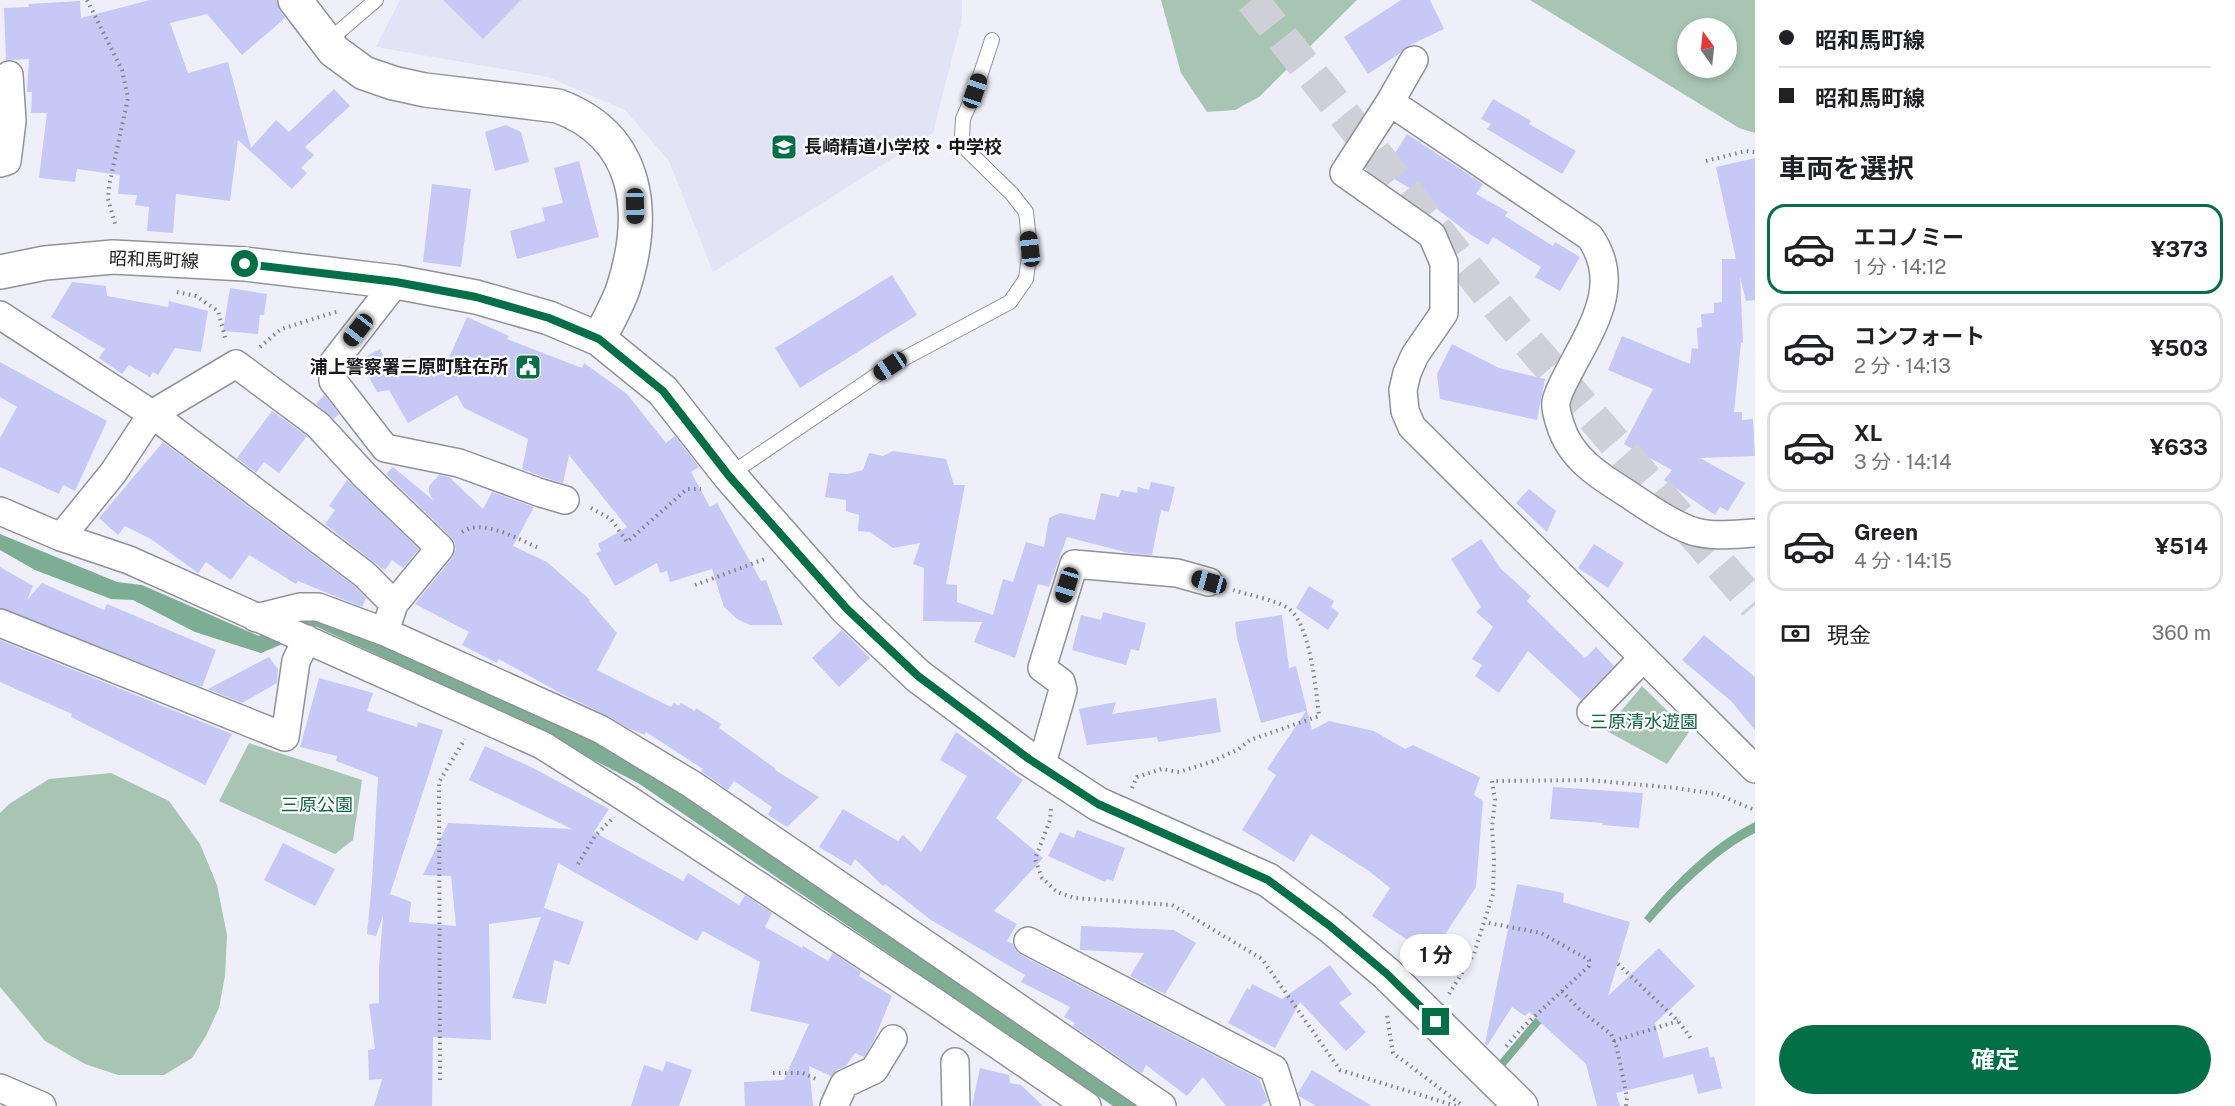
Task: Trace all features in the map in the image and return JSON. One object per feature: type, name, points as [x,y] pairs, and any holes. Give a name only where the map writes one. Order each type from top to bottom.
[{"type":"main road","points":[[295,0],[334,51],[364,73],[393,83],[425,90],[558,106],[572,112],[607,135],[622,156],[633,186],[636,240],[622,291],[599,339]]},
{"type":"main road","name":"昭和馬町線","points":[[0,272],[45,263],[124,257],[245,264],[396,282],[476,297],[549,318],[599,339],[663,391],[732,478],[847,609],[918,676],[1041,767],[1098,804],[1268,880],[1330,926],[1387,974],[1521,1106]]},
{"type":"street","points":[[1414,60],[1344,173],[1432,235],[1444,263],[1444,313],[1415,355],[1403,390],[1405,411],[1412,427],[1755,769]]},
{"type":"street","points":[[0,163],[7,161],[12,121],[9,75]]},
{"type":"street","points":[[1390,102],[1590,237],[1597,247],[1605,280],[1604,293],[1596,320],[1566,377],[1556,402],[1562,430],[1576,455],[1607,481],[1651,509],[1694,532],[1730,535],[1755,533]]},
{"type":"street","points":[[396,282],[333,363],[333,381],[385,448],[459,463],[573,504]]},
{"type":"street","points":[[0,315],[152,414],[364,574],[394,604]]},
{"type":"street","points":[[61,537],[113,473],[152,414],[236,364],[318,425],[365,476],[440,548],[394,604],[385,632]]},
{"type":"street","points":[[0,511],[61,537],[129,560],[542,745],[966,1023],[1087,1106]]},
{"type":"street","points":[[1041,767],[1063,690],[1061,682],[1041,668],[1074,564],[1177,573],[1209,582]]},
{"type":"street","points":[[264,621],[300,607],[318,607],[385,632],[600,729],[693,785],[1162,1106]]},
{"type":"street","points":[[0,623],[285,737],[296,661],[305,638]]},
{"type":"street","points":[[1591,712],[1643,658]]},
{"type":"street","points":[[1028,941],[1274,1069],[1286,1106]]},
{"type":"street","points":[[966,1023],[991,989]]},
{"type":"street","points":[[838,1098],[844,1084],[874,1070],[893,1039]]},
{"type":"street","points":[[956,1062],[956,1106]]},
{"type":"street","points":[[0,1088],[42,1106]]},
{"type":"lane","points":[[327,42],[376,0]]},
{"type":"lane","points":[[732,478],[890,366],[1010,302],[1026,279],[1030,249],[1026,212],[1012,194],[967,150],[962,137],[963,119],[992,40]]},
{"type":"path","points":[[87,0],[122,70],[128,98],[108,199],[124,257]]},
{"type":"path","points":[[1706,161],[1746,151],[1755,152]]},
{"type":"path","points":[[173,292],[196,296],[218,311],[230,358],[236,364],[281,329],[343,309]]},
{"type":"path","points":[[573,504],[592,508],[611,519],[627,542],[687,489],[708,488],[724,491],[732,478]]},
{"type":"path","points":[[440,548],[468,528],[481,525],[539,548]]},
{"type":"path","points":[[695,585],[751,566],[791,546]]},
{"type":"path","points":[[1130,792],[1137,777],[1162,769],[1179,772],[1210,762],[1239,749],[1250,740],[1319,716],[1305,633],[1288,607],[1209,582]]},
{"type":"path","points":[[440,1080],[439,782],[478,718]]},
{"type":"path","points":[[1440,988],[1450,994],[1474,954],[1493,894],[1492,827],[1495,800],[1492,782],[1588,780],[1676,788],[1716,794],[1755,810]]},
{"type":"path","points":[[578,864],[595,836],[629,800]]},
{"type":"path","points":[[1048,827],[1035,859],[1042,878],[1057,892],[1075,898],[1172,905],[1262,959],[1340,1070],[1456,1106]]},
{"type":"path","points":[[1485,1071],[1521,1029],[1589,966],[1589,960],[1541,933],[1489,923]]},
{"type":"path","points":[[1617,964],[1678,1021],[1693,1041]]},
{"type":"path","points":[[1387,974],[1383,995],[1393,1053],[1463,1106]]},
{"type":"path","points":[[1562,991],[1580,1010],[1611,1034],[1626,1106]]},
{"type":"path","points":[[1614,1041],[1678,1021]]},
{"type":"path","points":[[773,1073],[803,1073],[838,1098]]},
{"type":"shaded area","name":"長崎精道小学校・中学校","points":[[400,0],[962,0],[962,19],[933,133],[713,272],[669,161],[625,110],[548,77],[376,47]]},
{"type":"shaded area","points":[[0,534],[117,582],[142,585],[259,636],[290,618],[323,611],[649,767],[1151,1106],[1113,1106],[638,783],[511,717],[315,626],[261,653],[195,632],[133,600],[111,599],[35,570],[0,550]]},
{"type":"shaded area","points":[[1755,822],[1755,833],[1712,861],[1650,923],[1644,918],[1695,864],[1724,841]]},
{"type":"green space","points":[[1161,0],[1357,0],[1259,97],[1235,110],[1207,112],[1181,73]]},
{"type":"green space","points":[[1530,0],[1755,0],[1755,133],[1739,128]]},
{"type":"green space","name":"三原清水遊園","points":[[1642,686],[1689,732],[1667,764],[1605,730]]},
{"type":"green space","name":"三原公園","points":[[249,743],[362,780],[353,840],[335,854],[219,801]]},
{"type":"green space","points":[[111,773],[169,801],[200,844],[217,885],[227,935],[225,976],[219,1008],[206,1036],[192,1058],[164,1075],[118,1075],[85,1064],[45,1041],[0,987],[0,813],[9,804],[49,779]]},
{"type":"building","points":[[150,0],[277,0],[285,18],[242,55],[207,14],[170,23],[188,73],[228,62],[251,148],[276,120],[289,132],[334,89],[350,106],[305,147],[314,155],[301,168],[307,173],[292,189],[238,140],[230,201],[176,194],[173,233],[147,231],[149,207],[135,205],[137,195],[118,194],[120,175],[77,169],[75,182],[39,178],[47,113],[31,113],[32,92],[27,92],[29,59],[6,60],[4,8],[80,1],[81,18]]},
{"type":"building","points":[[443,0],[521,0],[483,39]]},
{"type":"building","points":[[1401,0],[1430,0],[1444,29],[1406,47],[1368,74],[1344,37]]},
{"type":"building","points":[[1493,99],[1531,121],[1529,124],[1576,151],[1562,174],[1487,129],[1491,124],[1481,119]]},
{"type":"building","points":[[506,125],[521,132],[529,162],[495,171],[485,132]]},
{"type":"building","points":[[1407,134],[1483,184],[1476,194],[1508,212],[1505,216],[1553,246],[1555,242],[1580,257],[1560,291],[1535,277],[1541,267],[1493,237],[1488,245],[1471,235],[1411,189],[1383,172]]},
{"type":"building","points":[[1755,158],[1755,300],[1746,301],[1740,277],[1743,342],[1741,343],[1734,412],[1742,412],[1742,420],[1753,419],[1755,456],[1700,458],[1745,483],[1728,511],[1720,507],[1715,515],[1664,480],[1672,470],[1624,444],[1653,389],[1608,370],[1622,336],[1690,364],[1692,348],[1698,349],[1697,328],[1702,327],[1701,314],[1714,313],[1714,303],[1722,302],[1722,259],[1736,259],[1716,167]]},
{"type":"building","points":[[579,161],[599,237],[517,259],[510,231],[545,221],[542,208],[563,203],[554,168]]},
{"type":"building","points":[[432,184],[471,189],[461,267],[423,262]]},
{"type":"building","points":[[892,275],[917,315],[800,388],[775,348]]},
{"type":"building","points":[[72,282],[106,286],[107,296],[168,307],[169,301],[208,311],[201,352],[175,348],[158,375],[153,372],[150,377],[129,365],[122,374],[99,358],[105,349],[51,317]]},
{"type":"building","points":[[230,288],[267,294],[264,315],[260,315],[258,334],[223,331]]},
{"type":"building","points":[[467,317],[509,336],[507,339],[582,368],[584,363],[627,394],[666,443],[675,436],[699,467],[691,472],[710,507],[717,503],[761,581],[766,580],[783,625],[750,625],[737,619],[724,607],[712,569],[670,582],[667,571],[660,573],[657,563],[615,586],[596,553],[601,551],[598,544],[627,527],[569,455],[563,483],[546,478],[522,469],[528,439],[464,408],[457,395],[408,423],[389,390],[377,392],[360,360],[380,349],[389,368],[410,356],[417,369],[432,359],[442,374]]},
{"type":"building","points":[[1452,344],[1499,368],[1545,379],[1537,420],[1440,399],[1437,374]]},
{"type":"building","points":[[0,362],[107,421],[75,491],[63,485],[59,494],[0,467],[0,438],[17,407],[0,397]]},
{"type":"building","points":[[324,395],[339,414],[334,419],[316,404]]},
{"type":"building","points":[[272,411],[307,436],[279,473],[264,462],[256,473],[237,458]]},
{"type":"building","points":[[163,442],[354,586],[366,598],[362,607],[298,581],[296,584],[249,555],[231,580],[206,562],[198,573],[151,539],[125,526],[118,535],[99,518]]},
{"type":"building","points":[[893,451],[946,459],[954,485],[965,485],[946,584],[957,585],[957,602],[993,615],[1003,579],[1013,582],[1026,542],[1044,547],[1049,518],[1060,513],[1095,520],[1101,493],[1119,497],[1121,490],[1137,493],[1138,487],[1149,490],[1151,482],[1175,487],[1169,512],[1161,510],[1152,555],[1129,553],[1067,537],[1049,587],[1038,584],[1015,658],[974,642],[982,622],[923,621],[924,568],[913,564],[920,543],[893,548],[870,532],[858,531],[859,515],[846,511],[846,500],[825,497],[829,473],[847,474],[863,470],[869,453],[883,456]]},
{"type":"building","points":[[393,467],[433,500],[429,486],[439,475],[449,477],[483,509],[492,492],[534,507],[513,546],[547,562],[590,600],[617,633],[597,670],[671,707],[674,703],[679,706],[681,703],[695,711],[696,708],[721,724],[719,728],[775,770],[819,797],[787,827],[768,815],[772,807],[734,781],[728,790],[701,771],[703,769],[646,732],[645,735],[628,728],[499,659],[497,663],[462,645],[469,632],[415,604],[452,558],[456,550],[455,543],[386,474]]},
{"type":"building","points":[[347,480],[419,549],[403,568],[392,560],[385,570],[325,524],[335,510],[329,506]]},
{"type":"building","points":[[1529,489],[1556,511],[1547,532],[1516,503]]},
{"type":"building","points":[[1481,539],[1501,569],[1531,596],[1527,601],[1585,658],[1596,647],[1614,666],[1581,700],[1528,651],[1499,693],[1475,676],[1482,665],[1472,659],[1493,627],[1476,612],[1481,607],[1451,559]]},
{"type":"building","points":[[1594,544],[1624,563],[1608,588],[1578,568]]},
{"type":"building","points":[[0,567],[33,586],[27,600],[42,583],[104,610],[107,604],[216,650],[202,687],[0,608]]},
{"type":"building","points":[[1309,586],[1334,601],[1331,607],[1339,613],[1328,630],[1296,608]]},
{"type":"building","points":[[1103,612],[1146,623],[1139,651],[1131,649],[1126,665],[1072,650],[1081,615],[1101,620]]},
{"type":"building","points":[[1282,615],[1289,668],[1296,666],[1312,730],[1329,721],[1374,731],[1405,749],[1413,745],[1480,777],[1474,795],[1483,801],[1476,887],[1431,956],[1372,916],[1390,888],[1369,871],[1311,834],[1294,862],[1242,830],[1276,775],[1267,769],[1306,711],[1261,723],[1237,638],[1235,622]]},
{"type":"building","points":[[842,630],[870,658],[839,687],[812,658]]},
{"type":"building","points":[[1704,635],[1755,677],[1755,730],[1731,701],[1682,660]]},
{"type":"building","points":[[0,640],[232,734],[205,785],[71,717],[72,714],[0,682]]},
{"type":"building","points":[[269,657],[278,669],[277,683],[242,703],[208,689]]},
{"type":"building","points":[[319,678],[373,693],[367,711],[417,727],[418,722],[443,730],[390,894],[411,902],[409,922],[456,926],[451,876],[423,875],[448,823],[572,829],[469,780],[485,746],[533,768],[609,809],[594,832],[683,881],[688,873],[739,905],[745,895],[772,913],[765,927],[828,961],[833,953],[861,972],[859,976],[892,996],[874,1040],[864,1057],[855,1053],[846,1066],[831,1076],[809,1066],[813,1106],[745,1106],[744,1082],[784,1080],[809,1024],[750,1011],[760,962],[703,931],[697,941],[558,863],[541,917],[489,924],[491,1040],[433,1037],[432,1106],[374,1106],[382,1079],[369,1080],[368,1050],[375,1049],[369,1004],[379,1003],[383,916],[376,936],[367,934],[378,777],[336,761],[337,756],[300,747]]},
{"type":"building","points":[[1216,698],[1221,732],[1158,742],[1157,737],[1087,745],[1079,709],[1116,702],[1112,714]]},
{"type":"building","points":[[956,732],[1023,780],[996,818],[1043,858],[994,911],[1017,924],[1007,941],[1013,944],[1015,950],[1021,955],[1259,1079],[1268,1101],[1261,1106],[1226,1106],[1203,1077],[1187,1096],[1146,1065],[1142,1073],[1140,1072],[1073,1026],[1075,1023],[1064,1017],[1070,1007],[1021,982],[1025,975],[931,920],[885,884],[883,886],[855,859],[851,866],[819,847],[843,809],[898,841],[903,835],[921,852],[967,776],[940,760]]},
{"type":"building","points":[[1553,787],[1643,793],[1639,828],[1550,819]]},
{"type":"building","points":[[1077,830],[1125,848],[1113,881],[1107,879],[1105,882],[1048,856],[1060,832],[1074,838]]},
{"type":"building","points":[[283,843],[335,869],[315,906],[264,880]]},
{"type":"building","points":[[1517,884],[1564,893],[1563,902],[1630,922],[1608,996],[1659,948],[1695,986],[1655,1023],[1664,1058],[1708,1047],[1710,1058],[1714,1056],[1722,1088],[1698,1094],[1693,1074],[1616,1093],[1620,1106],[1597,1106],[1586,1064],[1529,1012],[1525,1016],[1512,1007],[1487,1046],[1485,1044]]},
{"type":"building","points":[[544,908],[584,922],[569,965],[554,960],[546,1004],[512,998]]},
{"type":"building","points":[[1081,926],[1174,930],[1196,943],[1165,994],[1130,976],[1144,953],[1080,950]]},
{"type":"building","points":[[1330,965],[1352,994],[1339,1003],[1366,1032],[1346,1051],[1300,1002],[1275,1048],[1228,1023],[1247,988],[1250,990],[1252,984],[1282,999]]},
{"type":"building","points":[[666,1061],[692,1070],[679,1106],[631,1106],[644,1065],[663,1071]]},
{"type":"building","points":[[980,1068],[1009,1075],[1010,1083],[1021,1085],[1043,1106],[972,1106]]},
{"type":"building","points":[[1312,1070],[1372,1106],[1316,1106],[1299,1096],[1298,1093]]},
{"type":"waterway","points":[[1501,1065],[1538,1021],[1546,1016]]},
{"type":"tunnel","points":[[1252,0],[1508,319],[1755,605]]},
{"type":"place","name":"長崎精道小学校・中学校","points":[[784,147]]},
{"type":"place","name":"浦上警察署三原町駐在所","points":[[528,367]]},
{"type":"route","points":[[245,264],[396,282],[476,297],[549,318],[599,339],[663,391],[729,476],[847,609],[918,676],[1029,759],[1098,804],[1268,880],[1330,926],[1387,974],[1436,1022]]}]
